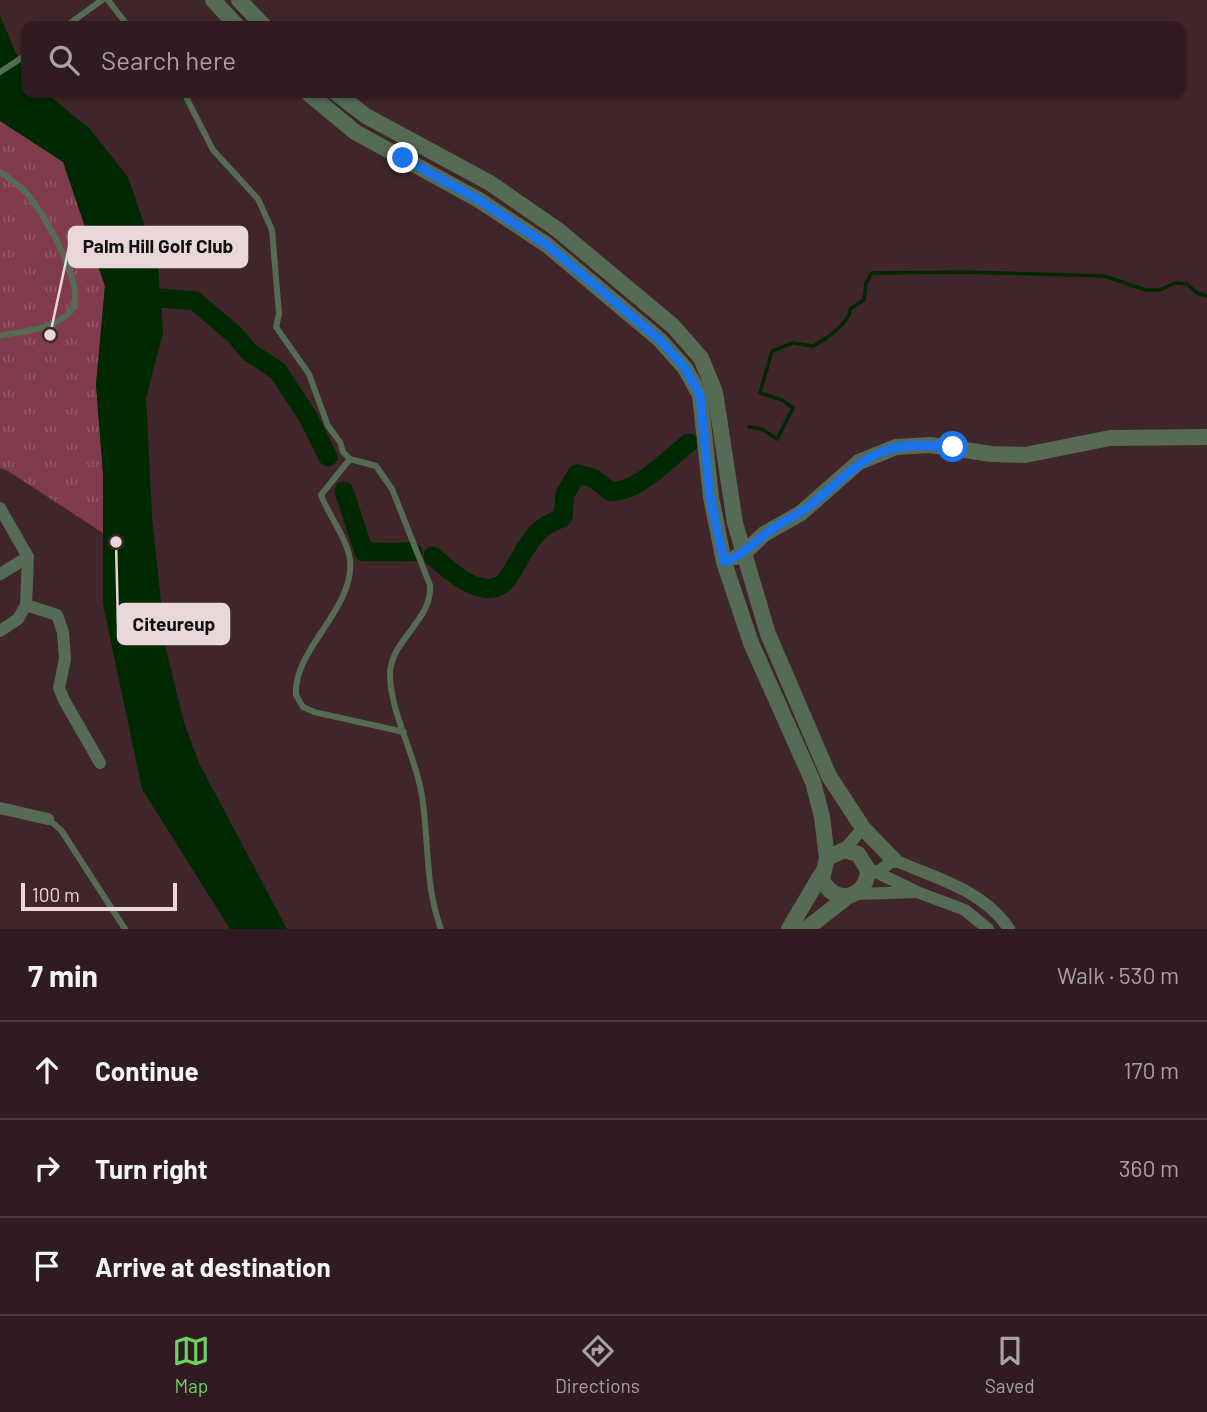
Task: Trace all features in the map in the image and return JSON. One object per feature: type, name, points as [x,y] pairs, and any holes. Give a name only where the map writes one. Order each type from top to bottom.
[{"type":"street","points":[[213,0],[232,21]]},
{"type":"street","points":[[239,0],[259,21]]},
{"type":"street","points":[[314,98],[355,132],[479,200],[547,245],[660,340],[685,368],[700,395],[710,497],[724,562],[751,643],[813,782],[822,817],[829,890],[852,895],[917,892]]},
{"type":"street","points":[[343,98],[366,116],[489,183],[558,230],[673,326],[701,358],[715,392],[730,495],[743,554],[768,634],[829,776],[863,828],[894,860],[974,894],[999,913],[1009,929]]},
{"type":"street","points":[[724,562],[743,554],[764,534],[814,502],[859,462],[896,447],[930,445],[992,454],[1025,454],[1110,438],[1207,437]]},
{"type":"street","points":[[0,631],[18,619],[26,605],[28,557],[1,513]]},
{"type":"street","points":[[0,574],[28,557]]},
{"type":"street","points":[[26,605],[57,615],[63,632],[65,659],[60,688],[64,701],[100,763]]},
{"type":"street","points":[[0,808],[48,819]]},
{"type":"street","points":[[789,929],[825,866],[844,850],[863,828]]},
{"type":"street","points":[[844,850],[858,854],[874,870],[917,892],[965,910],[988,929]]},
{"type":"street","points":[[806,929],[852,895],[874,870],[894,860]]},
{"type":"lane","points":[[73,21],[102,0]]},
{"type":"lane","points":[[108,0],[124,21]]},
{"type":"lane","points":[[0,72],[21,59]]},
{"type":"lane","points":[[187,98],[214,150],[235,171],[262,209],[272,230],[279,314],[275,327],[309,374],[323,404],[328,426],[340,442],[343,453],[351,459],[376,466],[392,489],[430,586],[431,597],[427,607],[394,657],[391,670],[421,794],[431,893],[441,929]]},
{"type":"lane","points":[[0,172],[21,187],[35,205],[64,256],[75,285],[76,298],[72,309],[58,322],[0,336]]},
{"type":"lane","points":[[351,459],[321,495],[350,559],[346,581],[341,599],[300,670],[296,695],[303,707],[314,712],[404,732]]},
{"type":"lane","points":[[48,819],[61,830],[125,929]]},
{"type":"green space","points":[[0,121],[63,161],[105,286],[96,385],[103,473],[103,533],[0,468]]},
{"type":"shaded area","points":[[0,16],[21,64],[21,98],[52,98],[90,129],[128,177],[158,265],[163,332],[146,398],[152,517],[166,649],[184,723],[200,765],[287,929],[230,929],[142,789],[103,604],[103,473],[96,385],[105,286],[63,162],[0,121]]},
{"type":"waterway","points":[[749,427],[762,429],[777,439],[793,408],[782,400],[760,393],[772,351],[793,343],[813,346],[830,335],[842,325],[850,309],[864,300],[866,283],[872,273],[964,272],[1104,276],[1146,290],[1160,290],[1175,283],[1187,284],[1197,293],[1207,296]]},
{"type":"waterway","points":[[136,296],[195,301],[234,334],[249,352],[278,371],[308,417],[328,457]]},
{"type":"waterway","points":[[433,556],[468,583],[489,588],[499,586],[507,579],[535,535],[545,526],[563,517],[565,494],[577,474],[593,478],[611,492],[623,490],[653,473],[689,443]]},
{"type":"waterway","points":[[344,491],[364,552],[413,552]]},
{"type":"place","name":"Palm Hill Golf Club","points":[[50,335]]},
{"type":"place","name":"Citeureup","points":[[116,542]]},
{"type":"route","points":[[403,158],[479,200],[547,245],[660,340],[685,368],[700,395],[706,429],[710,497],[724,562],[743,554],[764,534],[792,519],[859,462],[876,453],[912,444],[953,447]]}]
